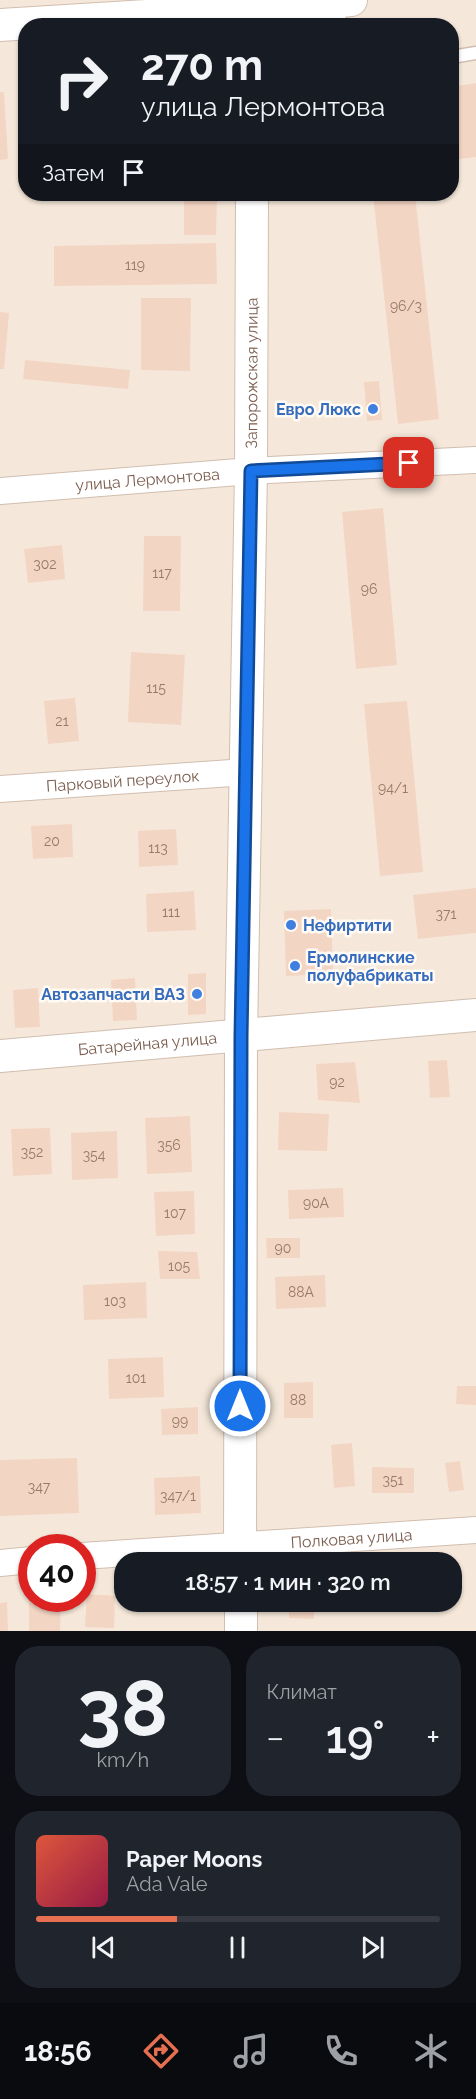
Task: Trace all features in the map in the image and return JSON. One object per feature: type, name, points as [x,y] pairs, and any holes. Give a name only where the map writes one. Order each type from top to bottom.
[{"type":"street","points":[[130,18],[343,9]]},
{"type":"street","points":[[0,25],[18,24]]},
{"type":"street","name":"Запорожская улица","points":[[240,1552],[241,1036],[251,471],[252,201]]},
{"type":"street","name":"улица Лермонтова","points":[[0,491],[251,471],[476,460]]},
{"type":"street","name":"Парковый переулок","points":[[0,789],[246,772]]},
{"type":"street","name":"Батарейная улица","points":[[0,1056],[476,1015]]},
{"type":"street","name":"Полковая улица","points":[[260,1552],[476,1530]]},
{"type":"street","name":"Полковая улица","points":[[96,1556],[114,1556]]},
{"type":"street","points":[[0,1563],[18,1561]]},
{"type":"street","points":[[241,1612],[241,1631]]},
{"type":"lane","points":[[459,56],[476,53]]},
{"type":"shaded area","points":[[0,0],[476,0],[476,1631],[0,1631]]},
{"type":"building","points":[[476,83],[476,157],[459,159],[459,86]]},
{"type":"building","points":[[0,92],[4,92],[8,159],[0,160]]},
{"type":"building","points":[[184,201],[217,201],[216,235],[184,235]]},
{"type":"building","points":[[374,201],[416,201],[439,419],[398,424]]},
{"type":"building","points":[[216,243],[217,284],[54,286],[54,246]]},
{"type":"building","points":[[141,298],[191,298],[190,371],[141,370]]},
{"type":"building","points":[[0,312],[9,313],[4,369],[0,369]]},
{"type":"building","points":[[25,360],[130,370],[128,389],[23,379]]},
{"type":"building","points":[[379,381],[382,420],[367,421],[364,382]]},
{"type":"building","points":[[383,508],[397,665],[356,669],[342,512]]},
{"type":"building","points":[[144,536],[181,536],[180,611],[143,611]]},
{"type":"building","points":[[62,545],[65,579],[28,583],[24,549]]},
{"type":"building","points":[[131,652],[185,655],[181,725],[128,722]]},
{"type":"building","points":[[75,698],[79,741],[48,744],[44,701]]},
{"type":"building","points":[[407,701],[423,872],[380,876],[364,704]]},
{"type":"building","points":[[72,824],[73,857],[33,859],[31,826]]},
{"type":"building","points":[[176,829],[178,865],[139,867],[138,831]]},
{"type":"building","points":[[476,888],[476,933],[418,939],[413,895]]},
{"type":"building","points":[[194,891],[196,930],[147,932],[146,894]]},
{"type":"building","points":[[331,909],[333,974],[286,976],[284,911]]},
{"type":"building","name":"Автозапчасти ВАЗ","points":[[206,973],[206,1014],[188,1015],[188,974]]},
{"type":"building","points":[[135,978],[137,1020],[113,1021],[111,980]]},
{"type":"building","points":[[38,988],[40,1027],[15,1028],[13,990]]},
{"type":"building","points":[[447,1060],[450,1097],[430,1098],[428,1061]]},
{"type":"building","points":[[355,1062],[360,1103],[318,1100],[316,1064]]},
{"type":"building","points":[[279,1112],[329,1114],[327,1151],[278,1150]]},
{"type":"building","points":[[190,1116],[192,1172],[147,1174],[145,1118]]},
{"type":"building","points":[[50,1128],[52,1174],[13,1176],[11,1129]]},
{"type":"building","points":[[117,1131],[118,1178],[72,1180],[71,1133]]},
{"type":"building","points":[[343,1188],[344,1217],[289,1219],[288,1190]]},
{"type":"building","points":[[194,1191],[195,1234],[156,1236],[154,1192]]},
{"type":"building","points":[[266,1238],[300,1238],[300,1258],[267,1258]]},
{"type":"building","points":[[158,1251],[197,1252],[200,1279],[160,1279]]},
{"type":"building","points":[[325,1275],[326,1307],[276,1309],[275,1277]]},
{"type":"building","points":[[146,1282],[147,1318],[84,1320],[83,1285]]},
{"type":"building","points":[[163,1357],[164,1397],[109,1399],[108,1359]]},
{"type":"building","points":[[313,1382],[313,1418],[284,1418],[284,1383]]},
{"type":"building","points":[[457,1386],[476,1386],[476,1405],[456,1404]]},
{"type":"building","points":[[198,1407],[198,1434],[162,1435],[161,1409]]},
{"type":"building","points":[[352,1443],[355,1486],[334,1488],[331,1445]]},
{"type":"building","points":[[77,1458],[79,1513],[0,1516],[0,1460]]},
{"type":"building","points":[[460,1461],[464,1490],[449,1492],[445,1463]]},
{"type":"building","points":[[372,1467],[414,1468],[414,1493],[372,1493]]},
{"type":"building","points":[[200,1476],[201,1513],[155,1515],[154,1478]]},
{"type":"building","points":[[96,1595],[114,1596],[114,1628],[85,1627],[86,1612],[96,1612]]},
{"type":"building","points":[[7,1602],[8,1631],[0,1631],[0,1603]]},
{"type":"building","points":[[29,1612],[61,1612],[60,1631],[29,1631]]},
{"type":"building","points":[[289,1612],[314,1612],[314,1619],[289,1618]]},
{"type":"place","name":"Евро Люкс","points":[[373,409]]},
{"type":"place","name":"Нефиртити","points":[[291,925]]},
{"type":"place","name":"Ермолинские полуфабрикаты","points":[[295,966]]},
{"type":"place","name":"Автозапчасти ВАЗ","points":[[197,994]]},
{"type":"route","points":[[240,1406],[241,1036],[251,471],[409,463]]}]
